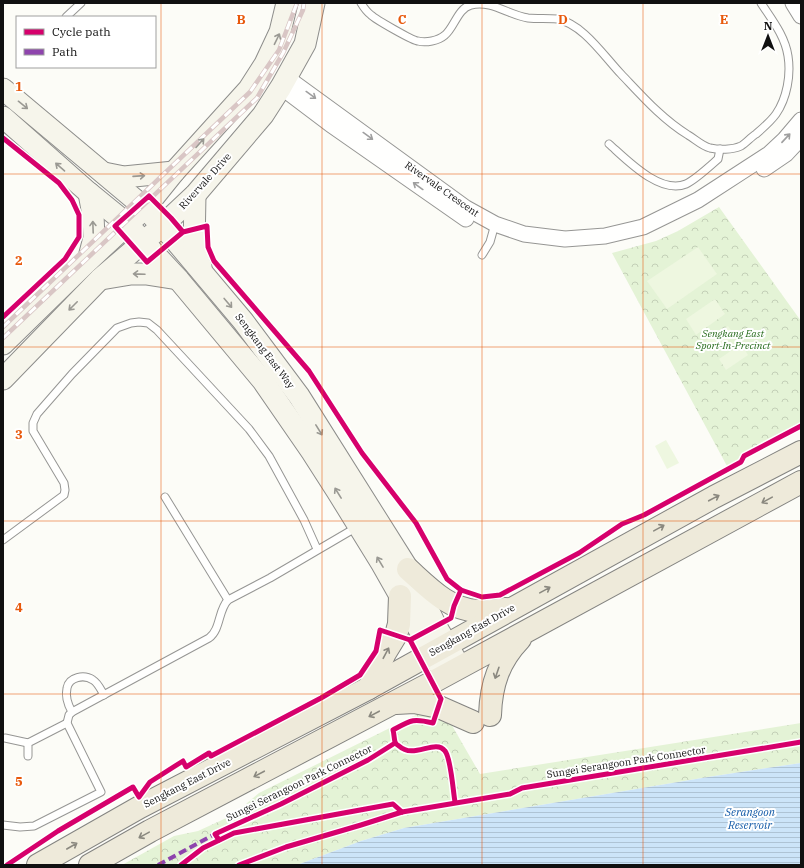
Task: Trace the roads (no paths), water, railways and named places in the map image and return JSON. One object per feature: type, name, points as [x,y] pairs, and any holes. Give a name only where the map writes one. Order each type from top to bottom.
[{"type":"main road","points":[[3,344],[145,208],[174,172],[249,88],[265,64],[280,32],[286,3]]},
{"type":"main road","name":"Rivervale Drive","points":[[3,379],[100,279],[162,226],[195,195],[263,115],[284,82],[305,44],[314,3]]},
{"type":"main road","name":"Sengkang East Way","points":[[3,89],[145,208],[203,273],[243,321],[299,396],[363,517],[400,596],[440,649],[452,671]]},
{"type":"main road","name":"Sengkang East Way","points":[[3,117],[89,193],[127,224],[178,279],[267,388],[312,452],[363,517],[408,569],[421,597],[440,649]]},
{"type":"main road","points":[[104,173],[124,177],[174,172]]},
{"type":"main road","points":[[88,261],[94,238],[93,215],[89,193]]},
{"type":"main road","points":[[195,195],[194,248],[203,273]]},
{"type":"main road","points":[[100,279],[131,274],[146,274],[178,279]]},
{"type":"main road","name":"Sengkang East Drive","points":[[38,865],[140,807],[369,688],[714,497],[801,452]]},
{"type":"main road","points":[[90,865],[157,827],[393,704],[801,482]]},
{"type":"main road","points":[[408,569],[438,595],[454,606],[477,611],[511,609]]},
{"type":"main road","points":[[369,688],[385,653],[396,635],[400,618],[400,596]]},
{"type":"main road","points":[[393,704],[414,702],[481,718],[490,698],[500,667],[509,651],[528,630]]},
{"type":"street","points":[[794,3],[801,16]]},
{"type":"street","name":"Rivervale Crescent","points":[[284,82],[453,205],[458,215],[526,243],[605,236],[643,227],[698,200],[769,154],[784,140],[801,120]]},
{"type":"street","name":"Rivervale Crescent","points":[[549,241],[566,248],[603,244],[647,236],[704,207],[772,164],[786,154],[801,138]]},
{"type":"lane","points":[[67,16],[81,3]]},
{"type":"lane","points":[[361,3],[372,16],[416,41],[429,42],[446,35],[462,11],[469,5],[481,3],[497,6],[508,12],[524,17],[559,20],[584,33],[619,72],[679,130],[708,147],[720,149],[730,149],[741,146],[766,125],[776,114],[784,97],[789,78],[788,55],[782,34],[762,3]]},
{"type":"lane","points":[[609,144],[647,177],[668,186],[685,184],[718,159],[720,149]]},
{"type":"lane","points":[[482,255],[490,242],[494,229]]},
{"type":"lane","points":[[3,540],[64,495],[64,483],[34,431],[33,423],[37,414],[72,374],[117,328],[139,322],[148,323],[157,330],[249,429],[269,456],[318,549]]},
{"type":"lane","points":[[165,497],[228,600]]},
{"type":"lane","points":[[3,825],[20,827],[34,826],[101,792],[67,723],[69,715],[72,712],[214,634],[224,604],[228,600],[270,578],[318,549],[363,517]]},
{"type":"lane","points":[[72,712],[66,694],[67,686],[72,680],[79,677],[87,677],[92,679],[104,695]]},
{"type":"lane","points":[[5,738],[28,743],[67,723]]},
{"type":"lane","points":[[28,743],[28,756]]},
{"type":"water","name":"Serangoon Reservoir","points":[[801,763],[801,865],[297,865],[361,841],[404,828],[708,777]]},
{"type":"railway","points":[[3,327],[250,92],[279,50],[297,3]]},
{"type":"railway","points":[[3,338],[257,98],[283,53],[303,10],[304,3]]},
{"type":"park label","name":"Sengkang East Sport-In-Precinct","points":[[733,338]]}]
